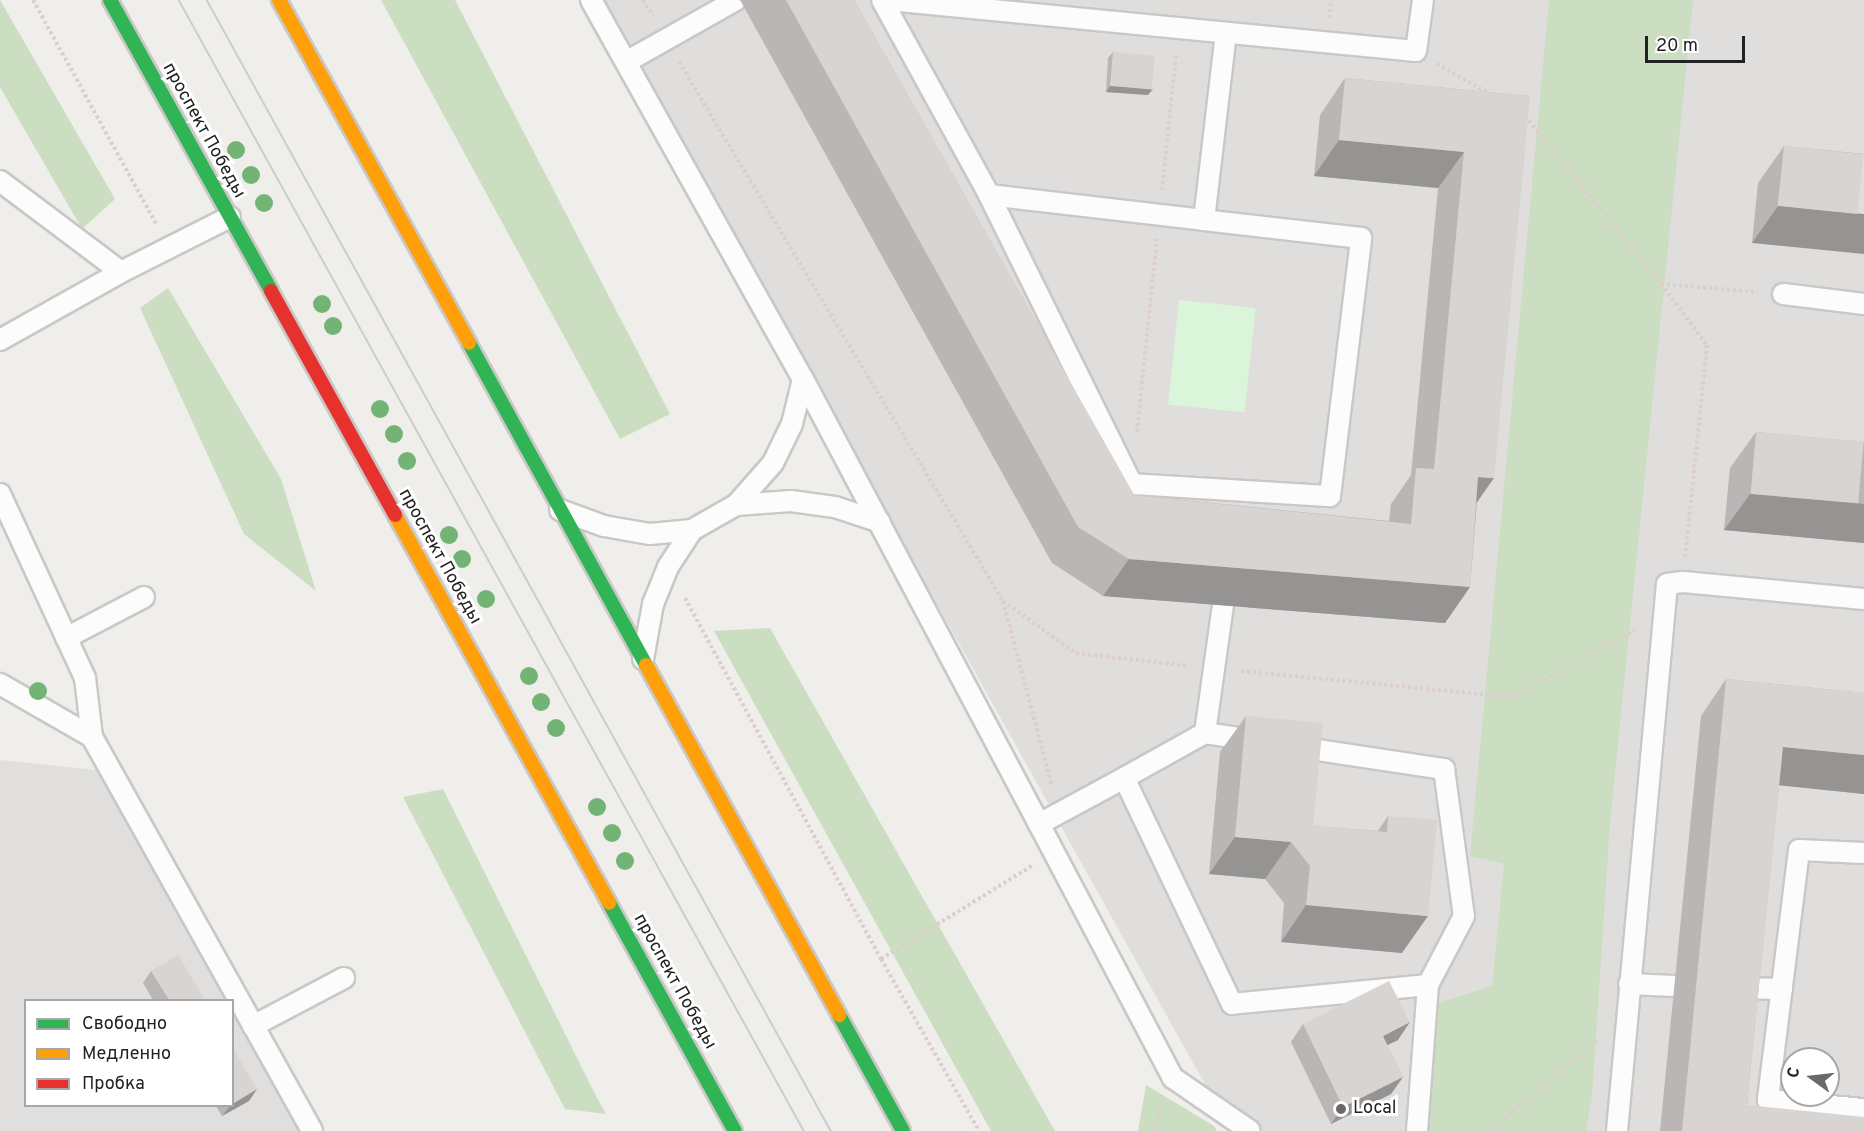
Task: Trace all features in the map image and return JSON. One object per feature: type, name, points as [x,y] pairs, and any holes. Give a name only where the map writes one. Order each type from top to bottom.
[{"type":"main road","name":"проспект Победы","points":[[110,0],[735,1131]]},
{"type":"main road","points":[[279,0],[903,1131]]},
{"type":"lane","points":[[591,0],[803,379],[1173,1078],[1250,1131]]},
{"type":"lane","points":[[626,62],[736,0]]},
{"type":"lane","points":[[882,0],[989,195],[1132,483],[1330,496],[1361,238],[989,195]]},
{"type":"lane","points":[[889,0],[1416,51],[1423,0]]},
{"type":"lane","points":[[1204,220],[1226,33]]},
{"type":"lane","points":[[0,181],[121,272]]},
{"type":"lane","points":[[0,340],[121,272],[230,217]]},
{"type":"lane","points":[[1783,294],[1864,304]]},
{"type":"lane","points":[[560,510],[604,526],[650,534],[692,530],[736,505],[773,463],[792,424],[803,379]]},
{"type":"lane","points":[[1233,511],[1235,489]]},
{"type":"lane","points":[[0,494],[85,678],[92,737],[312,1131]]},
{"type":"lane","points":[[736,505],[790,501],[835,507],[880,522]]},
{"type":"lane","points":[[643,659],[653,604],[668,567],[692,530]]},
{"type":"lane","points":[[1617,1131],[1662,615],[1667,584],[1683,582],[1864,599]]},
{"type":"lane","points":[[66,638],[144,597]]},
{"type":"lane","points":[[1205,733],[1223,605]]},
{"type":"lane","points":[[0,684],[92,737]]},
{"type":"lane","points":[[1039,824],[1205,733],[1444,769],[1464,916],[1428,986],[1417,1131]]},
{"type":"lane","points":[[1124,778],[1232,1004],[1428,986]]},
{"type":"lane","points":[[1864,853],[1799,850],[1768,1100],[1864,1109]]},
{"type":"lane","points":[[253,1026],[344,978]]},
{"type":"lane","points":[[1629,984],[1674,986]]},
{"type":"lane","points":[[1737,988],[1782,989]]},
{"type":"path","points":[[33,0],[160,230]]},
{"type":"path","points":[[643,0],[1003,601],[1052,783],[1039,824]]},
{"type":"path","points":[[1416,51],[1493,96]]},
{"type":"path","points":[[1522,113],[1661,284],[1707,345],[1683,582]]},
{"type":"path","points":[[1661,284],[1783,294]]},
{"type":"path","points":[[685,598],[881,958],[979,1131]]},
{"type":"path","points":[[1003,601],[1076,653],[1214,669],[1512,697],[1662,615]]},
{"type":"path","points":[[881,958],[1054,852]]},
{"type":"path","points":[[1490,1131],[1627,1016]]},
{"type":"shaded area","points":[[600,0],[1864,0],[1864,1131],[1231,1131]]},
{"type":"shaded area","points":[[0,760],[98,770],[226,999],[24,999],[24,1107],[234,1107],[234,1012],[300,1131],[0,1131]]},
{"type":"green space","points":[[0,0],[115,199],[82,229],[0,87]]},
{"type":"green space","points":[[381,0],[455,0],[670,414],[620,439]]},
{"type":"green space","points":[[1549,0],[1693,0],[1610,824],[1592,1096],[1586,1131],[1428,1131],[1438,1003],[1492,986],[1504,864],[1470,856]]},
{"type":"green space","points":[[168,288],[281,479],[316,591],[244,534],[140,308]]},
{"type":"green space","points":[[1179,300],[1256,308],[1245,412],[1168,404]]},
{"type":"green space","points":[[770,628],[1055,1131],[991,1131],[714,631]]},
{"type":"green space","points":[[443,789],[606,1114],[565,1109],[403,797]]},
{"type":"green space","points":[[1146,1085],[1214,1126],[1217,1131],[1138,1131]]},
{"type":"building","points":[[786,0],[854,0],[1134,495],[1411,524],[1416,468],[1434,469],[1464,152],[1339,140],[1345,78],[1530,96],[1494,478],[1478,477],[1470,587],[1129,559],[1078,527]]},
{"type":"building","points":[[1113,52],[1155,56],[1152,90],[1110,86]]},
{"type":"building","points":[[1784,146],[1864,154],[1857,214],[1778,206]]},
{"type":"building","points":[[1756,432],[1864,441],[1858,503],[1751,494]]},
{"type":"building","points":[[1726,679],[1864,693],[1864,755],[1783,747],[1747,1105],[1864,1117],[1864,1131],[1682,1131]]},
{"type":"building","points":[[1246,716],[1323,723],[1313,826],[1387,832],[1388,816],[1437,820],[1428,916],[1306,905],[1310,866],[1291,842],[1235,837]]},
{"type":"building","points":[[178,955],[204,999],[168,999],[151,971]]},
{"type":"building","points":[[1389,981],[1410,1022],[1383,1036],[1403,1077],[1343,1107],[1303,1024]]},
{"type":"building","points":[[234,1050],[257,1089],[234,1103]]},
{"type":"tram line","points":[[179,0],[804,1131]]},
{"type":"tram line","points":[[207,0],[831,1131]]},
{"type":"traffic: fast","points":[[110,0],[271,291]]},
{"type":"traffic: fast","points":[[469,343],[646,665]]},
{"type":"traffic: fast","points":[[609,903],[735,1131]]},
{"type":"traffic: fast","points":[[839,1015],[903,1131]]},
{"type":"traffic: slow","points":[[279,0],[469,343]]},
{"type":"traffic: slow","points":[[395,515],[609,903]]},
{"type":"traffic: slow","points":[[646,665],[839,1015]]},
{"type":"traffic: jam","points":[[271,291],[395,515]]},
{"type":"place","name":"Local","points":[[1341,1109]]}]
